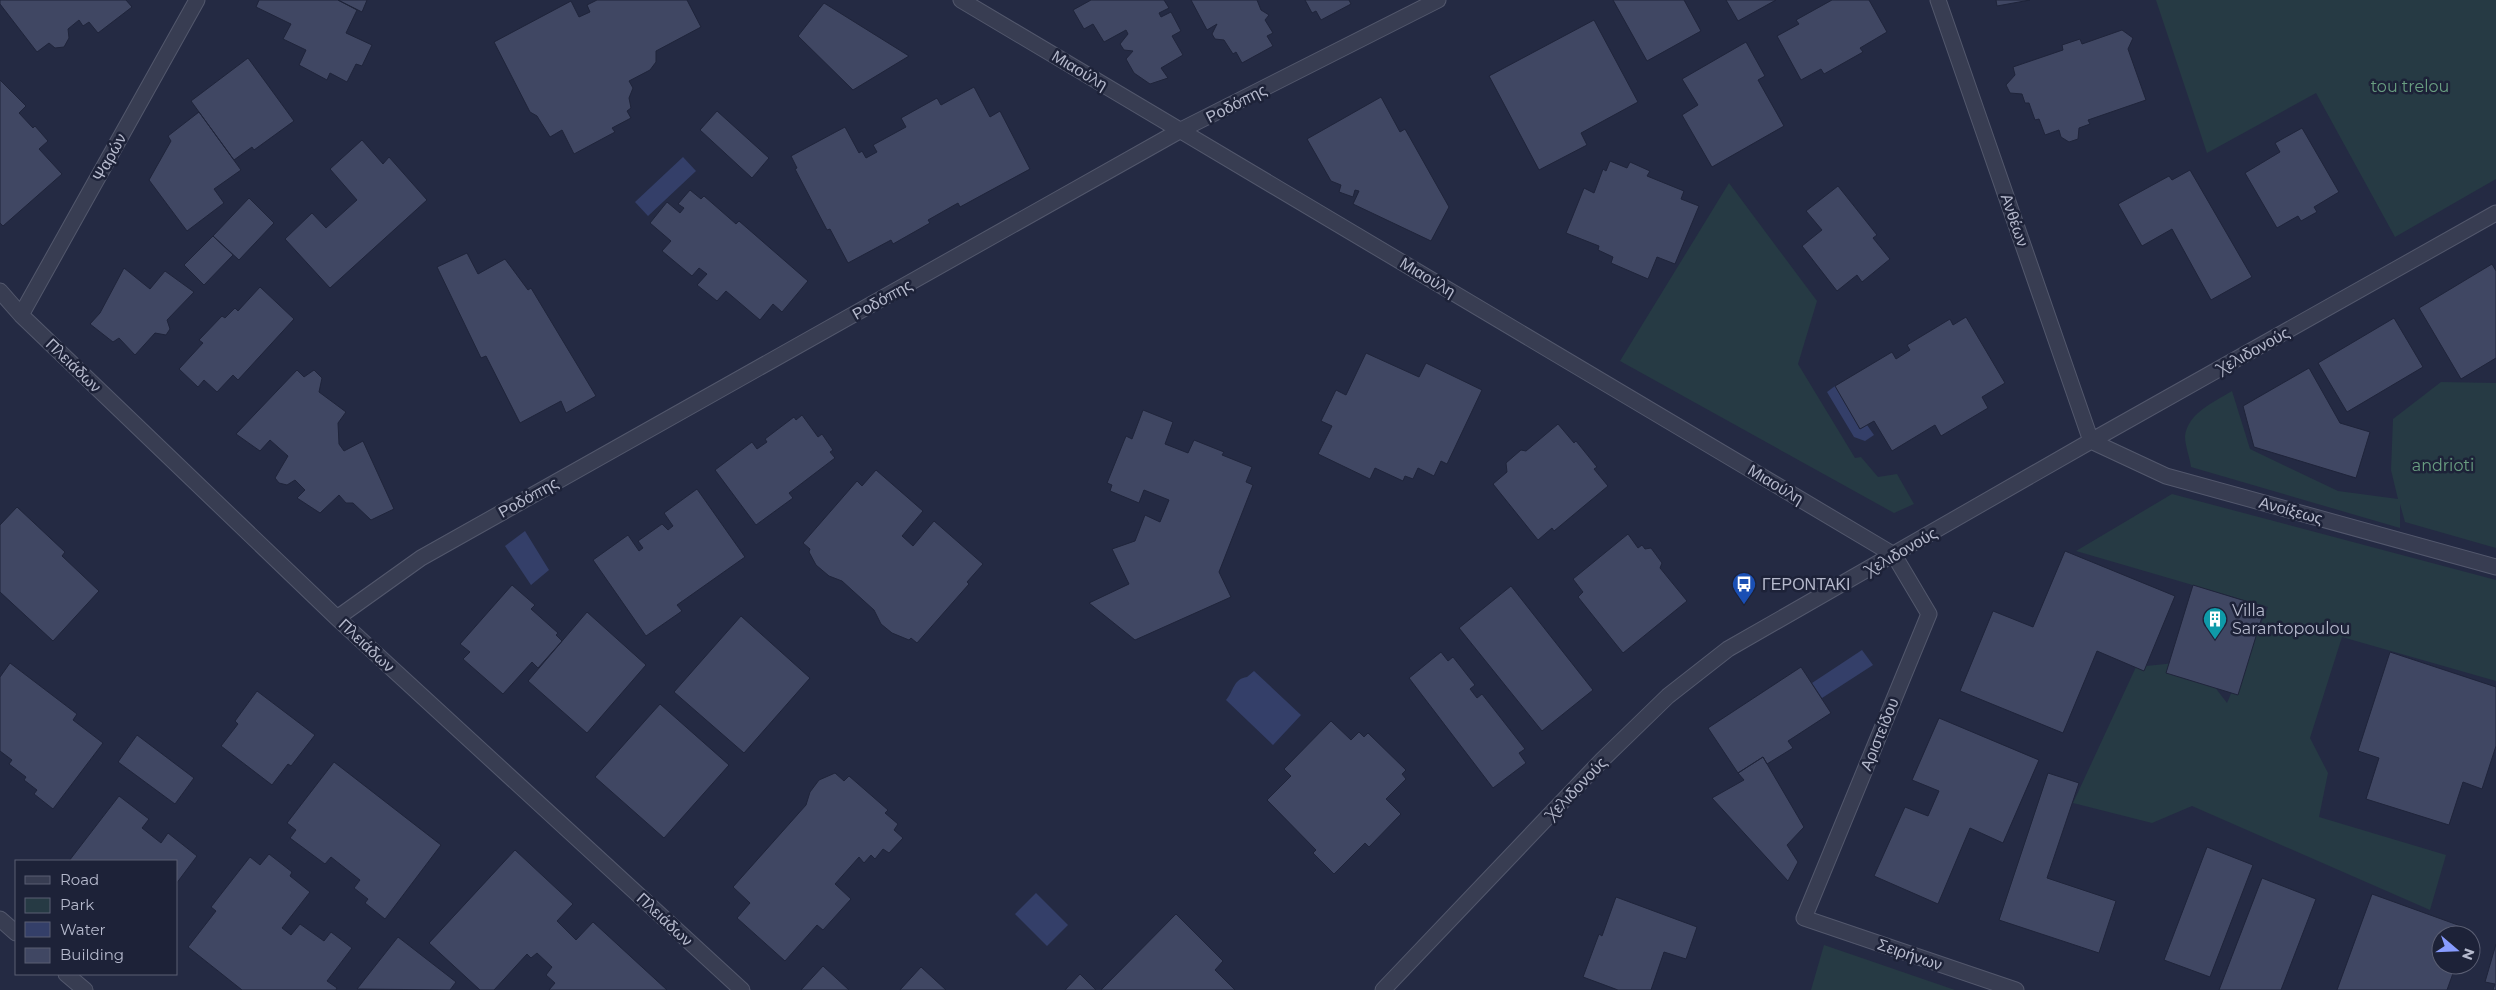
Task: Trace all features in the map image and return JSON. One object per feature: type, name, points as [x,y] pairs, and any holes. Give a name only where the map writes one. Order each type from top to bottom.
[{"type":"street","name":"Ψαρών","points":[[21,315],[197,0]]},
{"type":"street","name":"Μιαούλη","points":[[961,0],[1894,555]]},
{"type":"street","name":"Ροδόπης","points":[[338,618],[421,558],[1181,130],[1438,0]]},
{"type":"street","name":"Ανθέων","points":[[1938,0],[2091,440]]},
{"type":"street","name":"Χελιδονούς","points":[[1383,990],[1602,760],[1668,696],[1728,649],[2091,440],[2496,212]]},
{"type":"street","name":"Πλειάδων","points":[[0,291],[21,315],[338,618],[742,990]]},
{"type":"street","name":"Ανοίξεως","points":[[2091,440],[2166,476],[2496,567]]},
{"type":"street","name":"Αριστείδου","points":[[1804,918],[1929,614],[1894,555]]},
{"type":"street","name":"Σειρήνων","points":[[1804,918],[2016,990]]},
{"type":"street","points":[[0,919],[15,932]]},
{"type":"street","points":[[67,975],[85,990]]},
{"type":"green space","name":"tou trelou","points":[[2156,0],[2496,0],[2496,179],[2395,237],[2316,93],[2207,153]]},
{"type":"green space","points":[[1729,183],[1817,301],[1798,364],[1855,458],[1861,457],[1878,477],[1897,474],[1914,504],[1894,513],[1620,361]]},
{"type":"green space","name":"andrioti","points":[[2441,382],[2496,383],[2496,548],[2405,522],[2400,504],[2400,528],[2191,467],[2185,440],[2187,428],[2203,409],[2232,391],[2250,449],[2338,491],[2398,499],[2391,470],[2393,419]]},
{"type":"green space","points":[[2172,494],[2496,580],[2496,681],[2342,637],[2310,738],[2328,773],[2319,817],[2446,855],[2430,910],[2192,806],[2152,823],[2073,803],[2136,667],[2195,661],[2227,703],[2268,607],[2076,551]]},
{"type":"green space","points":[[1824,945],[1955,990],[1811,990]]},
{"type":"water","points":[[683,157],[696,171],[648,216],[635,202]]},
{"type":"water","points":[[1835,386],[1860,429],[1867,425],[1874,435],[1865,441],[1854,437],[1827,392]]},
{"type":"water","points":[[525,531],[549,570],[531,585],[505,546]]},
{"type":"water","points":[[1862,650],[1873,665],[1822,698],[1812,683]]},
{"type":"water","points":[[1254,671],[1301,715],[1273,745],[1226,700],[1236,683]]},
{"type":"water","points":[[1036,893],[1068,925],[1047,946],[1015,914]]},
{"type":"building","points":[[0,0],[126,0],[132,7],[98,33],[89,22],[83,26],[79,20],[68,29],[69,38],[64,47],[55,48],[49,43],[37,52],[0,4]]},
{"type":"building","points":[[259,0],[338,0],[357,10],[346,33],[372,45],[362,66],[356,64],[347,82],[330,73],[327,80],[299,65],[306,50],[283,39],[291,24],[256,7]]},
{"type":"building","points":[[338,0],[367,0],[362,12]]},
{"type":"building","points":[[597,0],[687,0],[701,27],[656,51],[656,62],[650,70],[629,81],[633,88],[629,98],[631,108],[627,111],[631,118],[612,128],[615,132],[574,154],[562,130],[550,137],[537,116],[530,112],[494,42],[571,1],[579,17],[590,12],[587,5]]},
{"type":"building","points":[[1091,0],[1164,0],[1169,8],[1159,13],[1161,17],[1171,12],[1181,31],[1172,36],[1183,55],[1161,68],[1168,78],[1150,84],[1134,73],[1126,59],[1133,51],[1124,50],[1120,44],[1128,34],[1126,30],[1104,42],[1093,24],[1084,29],[1073,10]]},
{"type":"building","points":[[1191,0],[1257,0],[1261,10],[1269,15],[1265,20],[1273,33],[1267,36],[1273,46],[1242,63],[1236,52],[1233,54],[1224,40],[1215,39],[1212,34],[1217,24],[1207,30]]},
{"type":"building","points":[[1305,0],[1349,0],[1351,4],[1321,20],[1316,11],[1312,13]]},
{"type":"building","points":[[1613,0],[1684,0],[1701,31],[1647,61]]},
{"type":"building","points":[[1726,0],[1776,0],[1738,21]]},
{"type":"building","points":[[1832,0],[1869,0],[1887,32],[1860,48],[1863,52],[1824,74],[1821,69],[1801,80],[1777,36],[1799,24],[1796,20]]},
{"type":"building","points":[[1996,0],[2030,0],[1997,6]]},
{"type":"building","points":[[824,3],[909,56],[853,90],[798,36]]},
{"type":"building","points":[[1594,20],[1638,102],[1581,133],[1587,145],[1539,170],[1489,76]]},
{"type":"building","points":[[2122,30],[2133,38],[2128,49],[2146,100],[2088,120],[2090,124],[2079,128],[2078,139],[2069,142],[2061,137],[2059,130],[2045,135],[2039,119],[2035,120],[2029,103],[2025,103],[2022,94],[2010,93],[2006,85],[2015,75],[2013,67],[2063,50],[2062,45],[2080,39],[2082,44]]},
{"type":"building","points":[[1746,42],[1765,76],[1758,80],[1784,126],[1712,167],[1682,115],[1698,105],[1682,79]]},
{"type":"building","points":[[248,58],[294,121],[254,150],[252,147],[234,160],[191,101]]},
{"type":"building","points":[[0,80],[26,106],[19,113],[33,128],[35,126],[48,141],[39,149],[62,174],[3,226],[0,223]]},
{"type":"building","points":[[974,87],[990,117],[1000,111],[1030,169],[960,207],[958,203],[928,220],[930,223],[893,244],[891,240],[848,263],[830,229],[827,230],[795,169],[797,168],[791,156],[845,127],[859,153],[862,151],[866,158],[877,152],[873,145],[906,127],[901,118],[937,98],[941,105]]},
{"type":"building","points":[[1381,97],[1400,132],[1405,129],[1449,207],[1431,241],[1353,204],[1359,191],[1355,190],[1353,197],[1339,192],[1341,185],[1331,181],[1307,139]]},
{"type":"building","points":[[717,111],[769,158],[752,178],[700,130]]},
{"type":"building","points":[[199,112],[241,170],[214,189],[224,203],[187,231],[149,180],[171,141],[168,136]]},
{"type":"building","points":[[2302,128],[2339,192],[2314,207],[2317,212],[2301,221],[2298,216],[2277,228],[2245,173],[2280,152],[2275,143]]},
{"type":"building","points":[[362,140],[383,164],[389,157],[427,200],[330,288],[285,239],[312,213],[326,228],[357,200],[330,169]]},
{"type":"building","points":[[1610,161],[1627,168],[1630,162],[1650,171],[1647,176],[1684,191],[1681,199],[1699,206],[1675,264],[1657,257],[1648,279],[1611,263],[1613,257],[1598,250],[1599,246],[1566,233],[1584,188],[1594,193],[1603,169],[1606,171]]},
{"type":"building","points":[[2190,170],[2252,277],[2211,300],[2172,229],[2142,246],[2118,204],[2169,176],[2172,180]]},
{"type":"building","points":[[1838,186],[1877,235],[1873,238],[1890,259],[1862,282],[1857,275],[1837,291],[1802,246],[1822,230],[1806,211]]},
{"type":"building","points":[[690,190],[701,199],[704,196],[736,224],[739,221],[808,281],[782,312],[773,304],[760,320],[726,291],[717,301],[697,285],[707,274],[699,268],[692,276],[662,251],[671,241],[650,223],[667,202],[680,213],[684,208],[678,204]]},
{"type":"building","points":[[249,198],[274,223],[239,260],[213,236]]},
{"type":"building","points":[[213,236],[233,255],[204,285],[184,265]]},
{"type":"building","points":[[467,253],[478,274],[505,259],[528,290],[531,288],[596,396],[566,413],[561,401],[520,423],[486,356],[481,358],[437,267]]},
{"type":"building","points":[[2492,264],[2496,271],[2496,358],[2461,379],[2419,308]]},
{"type":"building","points":[[124,268],[150,289],[165,271],[194,292],[167,320],[170,329],[166,335],[155,333],[135,355],[119,338],[113,342],[90,324],[100,313]]},
{"type":"building","points":[[260,287],[294,319],[238,380],[233,375],[217,392],[204,380],[198,387],[179,369],[203,343],[199,340],[222,316],[225,318],[235,308],[238,311]]},
{"type":"building","points":[[1966,317],[2005,383],[1982,397],[1988,408],[1941,436],[1935,425],[1892,451],[1874,421],[1860,429],[1835,386],[1892,352],[1896,359],[1910,350],[1907,345],[1950,319],[1953,325]]},
{"type":"building","points":[[2394,318],[2423,367],[2347,412],[2318,363]]},
{"type":"building","points":[[1366,353],[1419,377],[1426,363],[1482,390],[1447,464],[1441,461],[1434,476],[1418,468],[1413,479],[1405,476],[1403,481],[1375,468],[1370,479],[1318,454],[1332,426],[1321,421],[1336,390],[1346,395]]},
{"type":"building","points":[[2309,368],[2340,423],[2370,432],[2356,478],[2254,447],[2243,406]]},
{"type":"building","points":[[297,370],[304,377],[314,370],[322,378],[319,392],[346,412],[338,423],[339,444],[344,451],[363,441],[394,509],[371,520],[353,503],[346,503],[339,495],[320,513],[297,498],[305,490],[295,480],[287,485],[279,483],[275,478],[288,456],[270,440],[260,451],[236,434]]},
{"type":"building","points":[[1143,410],[1173,422],[1165,444],[1188,453],[1194,440],[1224,452],[1222,455],[1252,467],[1246,482],[1253,485],[1219,572],[1231,597],[1135,640],[1089,603],[1129,584],[1112,549],[1135,541],[1145,515],[1160,522],[1169,500],[1144,490],[1139,503],[1110,491],[1112,485],[1107,483],[1126,436],[1132,439]]},
{"type":"building","points":[[802,415],[818,437],[822,434],[833,450],[830,452],[835,458],[789,493],[793,498],[756,525],[715,470],[752,442],[757,449],[767,442],[765,439],[794,417],[796,420]]},
{"type":"building","points":[[1558,424],[1574,443],[1576,441],[1597,467],[1594,469],[1608,486],[1554,531],[1552,528],[1538,540],[1493,484],[1507,472],[1506,463],[1521,450],[1526,451]]},
{"type":"building","points":[[876,470],[923,511],[902,536],[913,546],[934,521],[983,564],[967,582],[969,584],[917,643],[911,638],[909,640],[892,633],[881,624],[874,610],[842,581],[829,576],[816,565],[809,552],[810,549],[803,543],[857,481],[862,486]]},
{"type":"building","points":[[697,489],[745,557],[677,605],[682,611],[646,636],[593,560],[628,535],[639,551],[643,548],[638,541],[662,524],[668,530],[673,526],[664,513]]},
{"type":"building","points":[[17,507],[65,552],[62,556],[99,591],[53,641],[0,592],[0,525]]},
{"type":"building","points":[[1628,534],[1638,548],[1642,545],[1645,549],[1651,548],[1662,563],[1660,568],[1687,601],[1623,653],[1578,597],[1583,592],[1573,579]]},
{"type":"building","points":[[2065,551],[2175,596],[2144,671],[2097,651],[2063,733],[1960,691],[1993,611],[2033,627]]},
{"type":"building","points":[[512,585],[535,605],[531,609],[558,633],[556,635],[562,641],[538,668],[532,662],[503,694],[463,659],[470,652],[460,644]]},
{"type":"building","name":"Villa Sarantopoulou","points":[[2193,585],[2265,607],[2238,695],[2166,673]]},
{"type":"building","points":[[1511,586],[1593,690],[1542,731],[1459,628]]},
{"type":"building","points":[[587,612],[646,665],[587,733],[528,681]]},
{"type":"building","points":[[741,616],[810,678],[744,753],[674,692]]},
{"type":"building","points":[[1441,652],[1448,661],[1453,657],[1475,685],[1470,689],[1477,698],[1482,694],[1525,749],[1519,753],[1526,763],[1493,788],[1409,678]]},
{"type":"building","points":[[2390,652],[2496,687],[2496,746],[2482,789],[2463,782],[2449,825],[2366,799],[2379,758],[2358,751]]},
{"type":"building","points":[[10,663],[77,714],[73,720],[103,743],[53,809],[34,794],[37,790],[24,780],[26,777],[9,764],[12,760],[0,751],[0,677]]},
{"type":"building","points":[[1801,667],[1831,713],[1788,741],[1793,748],[1767,764],[1763,757],[1738,773],[1708,728]]},
{"type":"building","points":[[257,691],[315,735],[291,766],[288,764],[272,785],[221,746],[238,724],[235,721]]},
{"type":"building","points":[[660,704],[729,765],[664,838],[595,777]]},
{"type":"building","points":[[1939,718],[2039,760],[2003,843],[1970,828],[1938,904],[1874,876],[1905,807],[1928,816],[1939,791],[1912,780]]},
{"type":"building","points":[[1331,721],[1351,740],[1359,732],[1364,737],[1368,733],[1406,770],[1402,774],[1406,779],[1386,799],[1401,814],[1369,847],[1365,843],[1334,874],[1313,853],[1316,850],[1267,800],[1291,776],[1284,769]]},
{"type":"building","points":[[137,735],[194,778],[175,804],[118,762]]},
{"type":"building","points":[[1763,757],[1804,827],[1787,845],[1798,862],[1788,881],[1712,798],[1744,780],[1738,773]]},
{"type":"building","points":[[334,762],[441,845],[385,919],[365,903],[368,899],[354,888],[360,880],[331,857],[325,864],[290,838],[296,830],[287,823]]},
{"type":"building","points":[[835,773],[844,781],[849,776],[888,810],[885,813],[898,824],[894,830],[903,838],[889,853],[883,849],[875,859],[871,855],[864,863],[859,857],[835,884],[851,899],[823,930],[817,925],[785,961],[737,918],[750,903],[733,887],[806,805],[810,792],[819,780]]},
{"type":"building","points":[[2048,773],[2079,783],[2047,878],[2116,901],[2099,953],[1999,920]]},
{"type":"building","points":[[119,796],[149,819],[142,828],[161,843],[168,833],[197,856],[178,881],[178,860],[70,860]]},
{"type":"building","points":[[2207,847],[2253,865],[2210,977],[2164,960]]},
{"type":"building","points":[[515,850],[573,904],[557,921],[576,940],[593,922],[667,990],[549,990],[555,983],[546,975],[552,967],[537,953],[531,958],[527,954],[494,990],[480,990],[429,943]]},
{"type":"building","points":[[269,854],[292,872],[290,876],[310,892],[282,928],[291,935],[300,924],[324,941],[331,932],[352,948],[327,981],[337,988],[336,990],[242,990],[188,947],[216,911],[211,907],[250,857],[260,865]]},
{"type":"building","points":[[2262,878],[2316,899],[2281,990],[2219,990]]},
{"type":"building","points":[[2372,894],[2458,925],[2431,925],[2431,975],[2452,975],[2447,990],[2337,990]]},
{"type":"building","points":[[1616,897],[1697,927],[1686,959],[1664,952],[1651,990],[1618,990],[1583,977],[1599,934],[1602,936]]},
{"type":"building","points":[[1176,914],[1223,961],[1215,970],[1235,990],[1101,990]]},
{"type":"building","points":[[398,937],[456,982],[450,990],[357,989]]},
{"type":"building","points":[[2496,944],[2496,990],[2493,990],[2495,984],[2485,982]]},
{"type":"building","points":[[823,966],[849,990],[801,990]]},
{"type":"building","points":[[921,967],[946,990],[900,990]]},
{"type":"building","points":[[1080,974],[1096,990],[1065,990]]},
{"type":"place","name":"ΓΕΡΟΝΤΑΚΙ","points":[[1744,605]]},
{"type":"place","name":"Villa Sarantopoulou","points":[[2215,640]]}]
